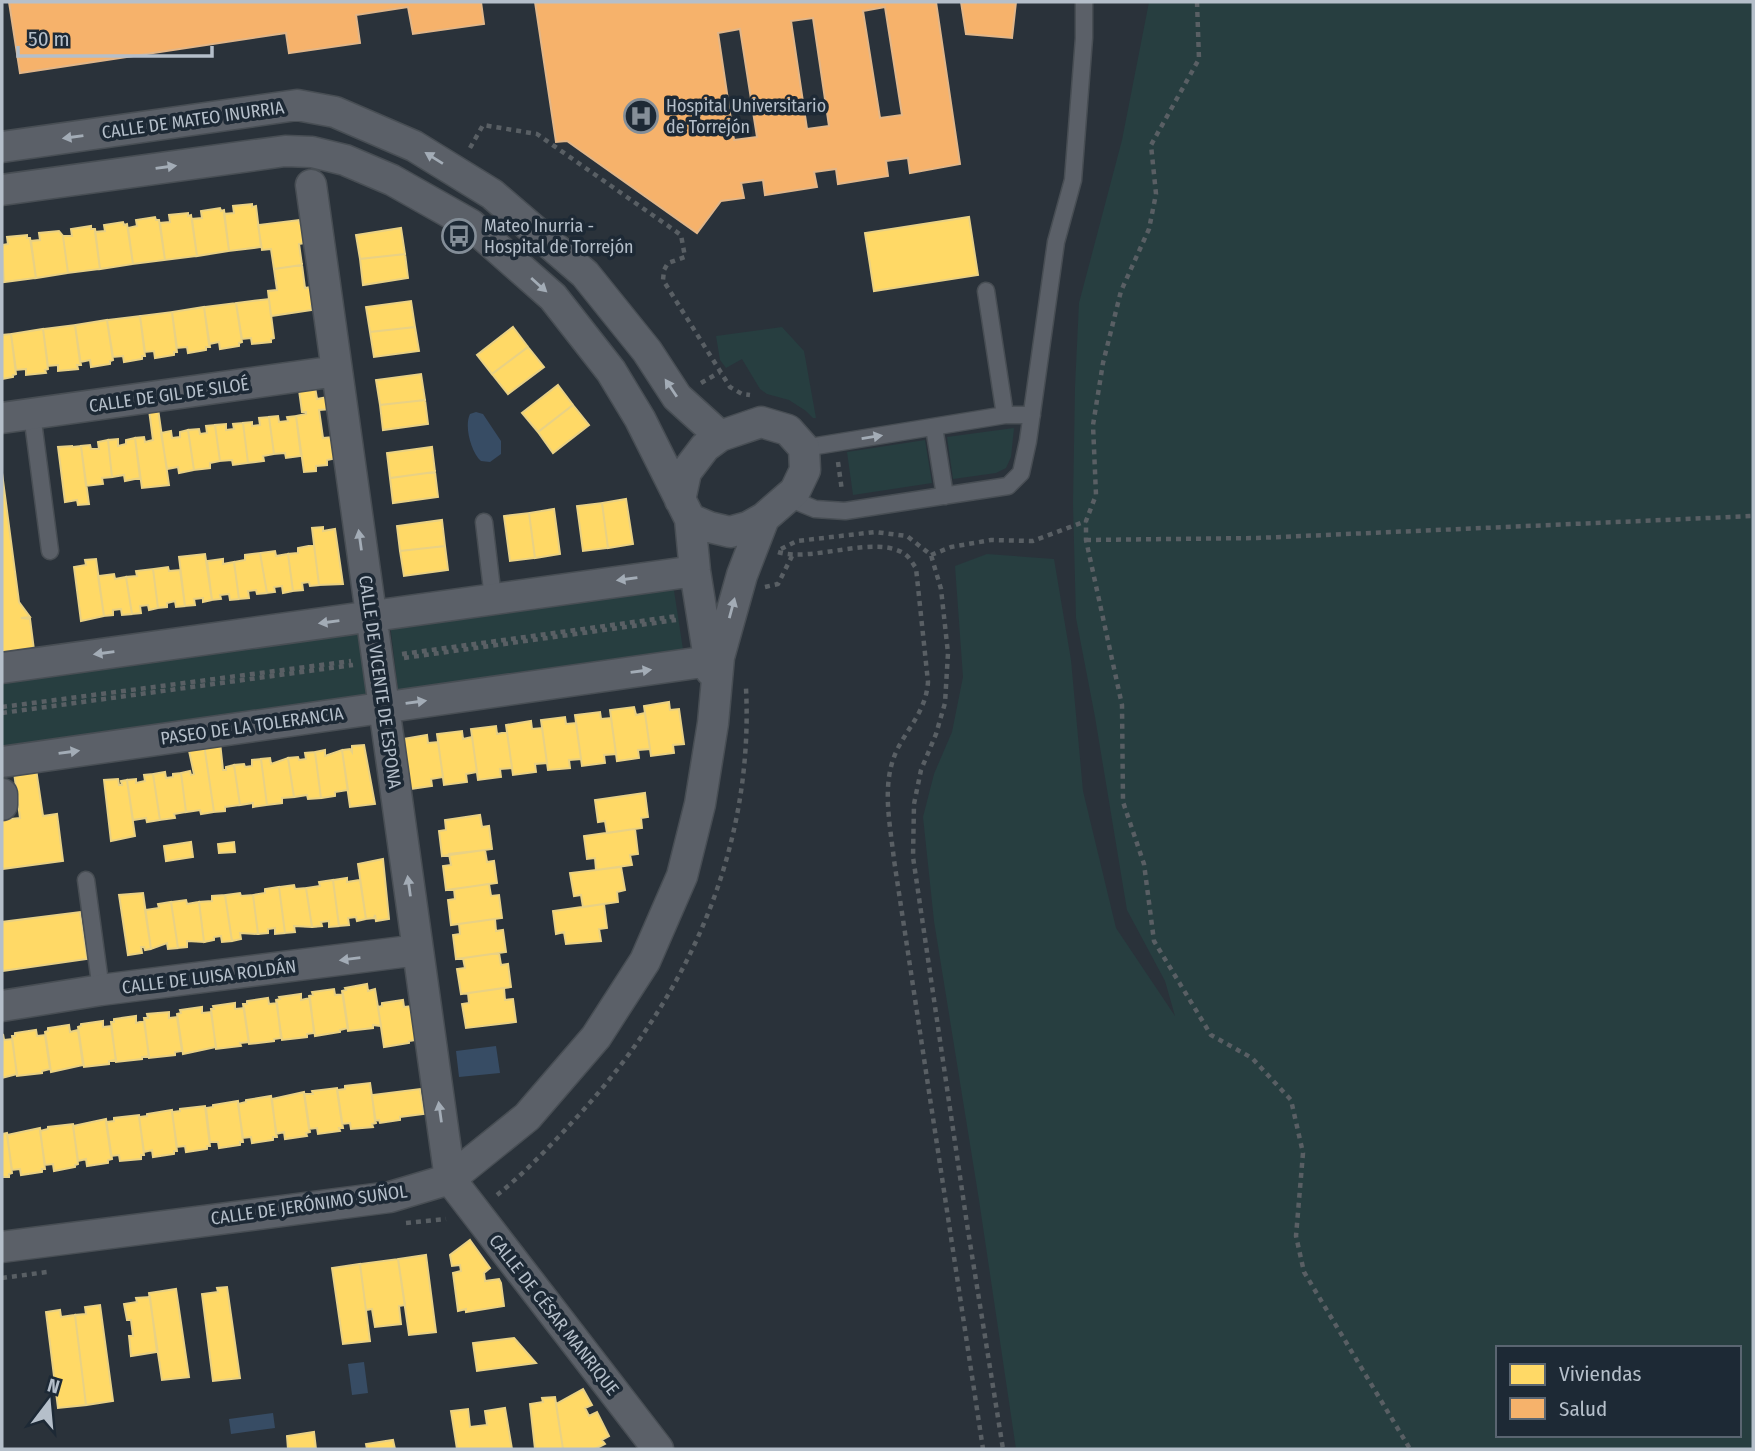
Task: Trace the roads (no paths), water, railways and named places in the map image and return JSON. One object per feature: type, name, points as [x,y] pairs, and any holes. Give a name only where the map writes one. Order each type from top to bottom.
[{"type":"street","name":"CALLE DE MATEO INURRIA","points":[[2,147],[297,105],[335,112],[414,146],[492,194],[585,274],[647,351],[677,397],[720,436]]},
{"type":"street","points":[[2,190],[285,151],[312,152],[345,160],[392,180],[470,224],[552,297],[611,371],[640,419],[685,509],[709,527],[730,532],[748,527],[788,498],[795,491],[805,470],[804,448],[788,430],[761,422],[720,436],[705,447],[686,472],[685,509]]},
{"type":"street","name":"CALLE DE VICENTE DE ESPONA","points":[[311,186],[450,1179]]},
{"type":"street","name":"CALLE DE GIL DE SILOÉ","points":[[2,418],[337,371]]},
{"type":"street","name":"CALLE DE JERÓNIMO SUÑOL","points":[[685,509],[710,661],[713,723]]},
{"type":"street","name":"CALLE DE JERÓNIMO SUÑOL","points":[[2,1247],[390,1197],[450,1179],[527,1116],[596,1037],[645,961],[682,876],[701,804],[719,657],[742,575],[764,517]]},
{"type":"street","points":[[2,668],[695,570]]},
{"type":"street","name":"PASEO DE LA TOLERANCIA","points":[[2,762],[710,661]]},
{"type":"street","points":[[2,794],[2,805]]},
{"type":"street","name":"CALLE DE LUISA ROLDÁN","points":[[2,1006],[101,990],[418,950]]},
{"type":"street","name":"CALLE DE CÉSAR MANRIQUE","points":[[450,1179],[658,1449]]},
{"type":"lane","points":[[788,498],[815,509],[845,511],[1008,486],[1021,474],[1056,242],[1073,180],[1084,38],[1084,2]]},
{"type":"lane","points":[[986,291],[1005,415]]},
{"type":"lane","points":[[32,414],[50,551]]},
{"type":"lane","points":[[804,448],[1005,415],[1032,415]]},
{"type":"lane","points":[[934,427],[944,496]]},
{"type":"lane","points":[[484,522],[493,598]]},
{"type":"lane","points":[[86,880],[101,990]]},
{"type":"water","points":[[470,414],[483,414],[501,441],[501,454],[490,462],[481,461],[474,452],[470,439],[468,419]]},
{"type":"water","points":[[496,1046],[500,1073],[459,1077],[456,1051]]},
{"type":"water","points":[[364,1362],[368,1393],[352,1395],[348,1364]]},
{"type":"water","points":[[273,1413],[275,1428],[231,1434],[229,1419]]},
{"type":"place","name":"Hospital Universitario de Torrejón","points":[[641,116]]},
{"type":"place","name":"Mateo Inurria - Hospital de Torrejón","points":[[459,236]]}]
